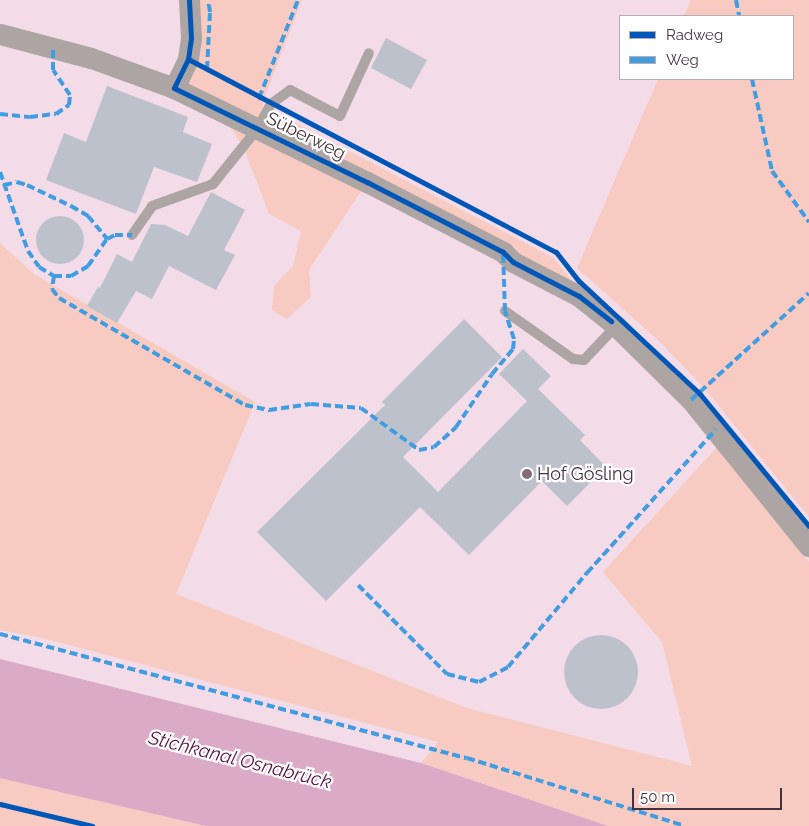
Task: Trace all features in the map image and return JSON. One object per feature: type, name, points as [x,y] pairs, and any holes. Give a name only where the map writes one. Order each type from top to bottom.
[{"type":"street","points":[[174,88],[188,59],[191,38],[189,0]]},
{"type":"street","name":"Süberweg","points":[[0,34],[91,58],[174,88],[258,128],[503,252],[513,262],[580,296],[616,326],[692,400],[809,546]]},
{"type":"lane","points":[[132,235],[152,206],[213,184],[258,128],[271,104],[290,90],[340,116],[369,53]]},
{"type":"lane","points":[[505,311],[573,360],[584,360],[616,326]]},
{"type":"shaded area","points":[[189,0],[302,0],[264,99],[258,128],[367,182],[309,270],[311,297],[287,319],[272,310],[274,286],[293,266],[301,231],[269,214],[244,149],[220,110],[174,88]]},
{"type":"shaded area","points":[[691,0],[809,0],[809,517],[705,389],[659,341],[577,268],[658,80],[794,80],[794,15],[684,15]]},
{"type":"shaded area","points":[[276,113],[554,258],[573,282],[270,124]]},
{"type":"shaded area","points":[[0,243],[34,274],[255,402],[176,594],[467,708],[692,766],[662,642],[603,572],[718,446],[809,562],[809,826],[608,826],[421,763],[438,742],[42,638],[0,630]]},
{"type":"shaded area","points":[[0,778],[33,785],[206,826],[0,826]]},
{"type":"water","name":"Stichkanal Osnabrück","points":[[0,659],[421,763],[608,826],[206,826],[0,778]]},
{"type":"building","points":[[386,38],[427,60],[411,89],[371,68]]},
{"type":"building","points":[[107,86],[188,117],[183,132],[212,144],[197,182],[154,167],[136,214],[46,180],[64,133],[86,142]]},
{"type":"building","points":[[211,192],[245,210],[224,250],[235,255],[216,290],[169,266],[152,299],[136,291],[117,323],[87,306],[98,287],[100,288],[117,254],[132,262],[151,224],[165,225],[188,236]]},
{"type":"building","points":[[60,216],[69,218],[77,223],[82,231],[84,240],[82,249],[77,257],[69,262],[60,264],[51,262],[43,257],[38,249],[36,240],[38,231],[43,223],[51,218]]},
{"type":"building","points":[[464,319],[502,357],[403,457],[438,492],[527,401],[499,374],[523,349],[551,376],[538,389],[585,435],[580,440],[606,467],[567,506],[542,481],[469,555],[420,507],[326,601],[257,532],[385,405],[382,402]]},
{"type":"building","points":[[601,635],[622,641],[632,651],[638,672],[632,693],[622,703],[601,709],[580,703],[570,693],[564,672],[570,651],[580,641]]},
{"type":"marked path","points":[[207,69],[210,12],[208,0]]},
{"type":"marked path","points":[[261,99],[259,98],[298,0]]},
{"type":"marked path","points":[[736,0],[739,15]]},
{"type":"marked path","points":[[0,114],[30,117],[56,114],[69,105],[70,95],[53,70],[53,48]]},
{"type":"marked path","points":[[752,80],[772,171],[809,222]]},
{"type":"marked path","points":[[0,172],[28,251],[39,267],[54,276],[71,276],[88,266],[107,239],[115,235],[132,235]]},
{"type":"marked path","points":[[4,185],[17,182],[27,185],[71,206],[88,216],[107,239]]},
{"type":"marked path","points":[[54,276],[52,289],[59,298],[245,405],[269,410],[311,404],[361,408],[419,450],[434,447],[456,427],[492,374],[513,349],[514,339],[505,311],[503,252]]},
{"type":"marked path","points":[[691,400],[809,293]]},
{"type":"marked path","points":[[358,585],[447,674],[479,682],[508,667],[587,573],[716,429]]},
{"type":"marked path","points":[[0,634],[467,758],[685,826]]},
{"type":"cycle path","points":[[189,0],[191,38],[188,59],[174,88],[367,182],[503,252],[513,262],[579,296],[611,321]]},
{"type":"cycle path","points":[[188,59],[556,252],[579,281],[700,394],[809,526]]},
{"type":"cycle path","points":[[0,804],[92,826]]},
{"type":"place","name":"Hof Gösling","points":[[527,474]]}]
